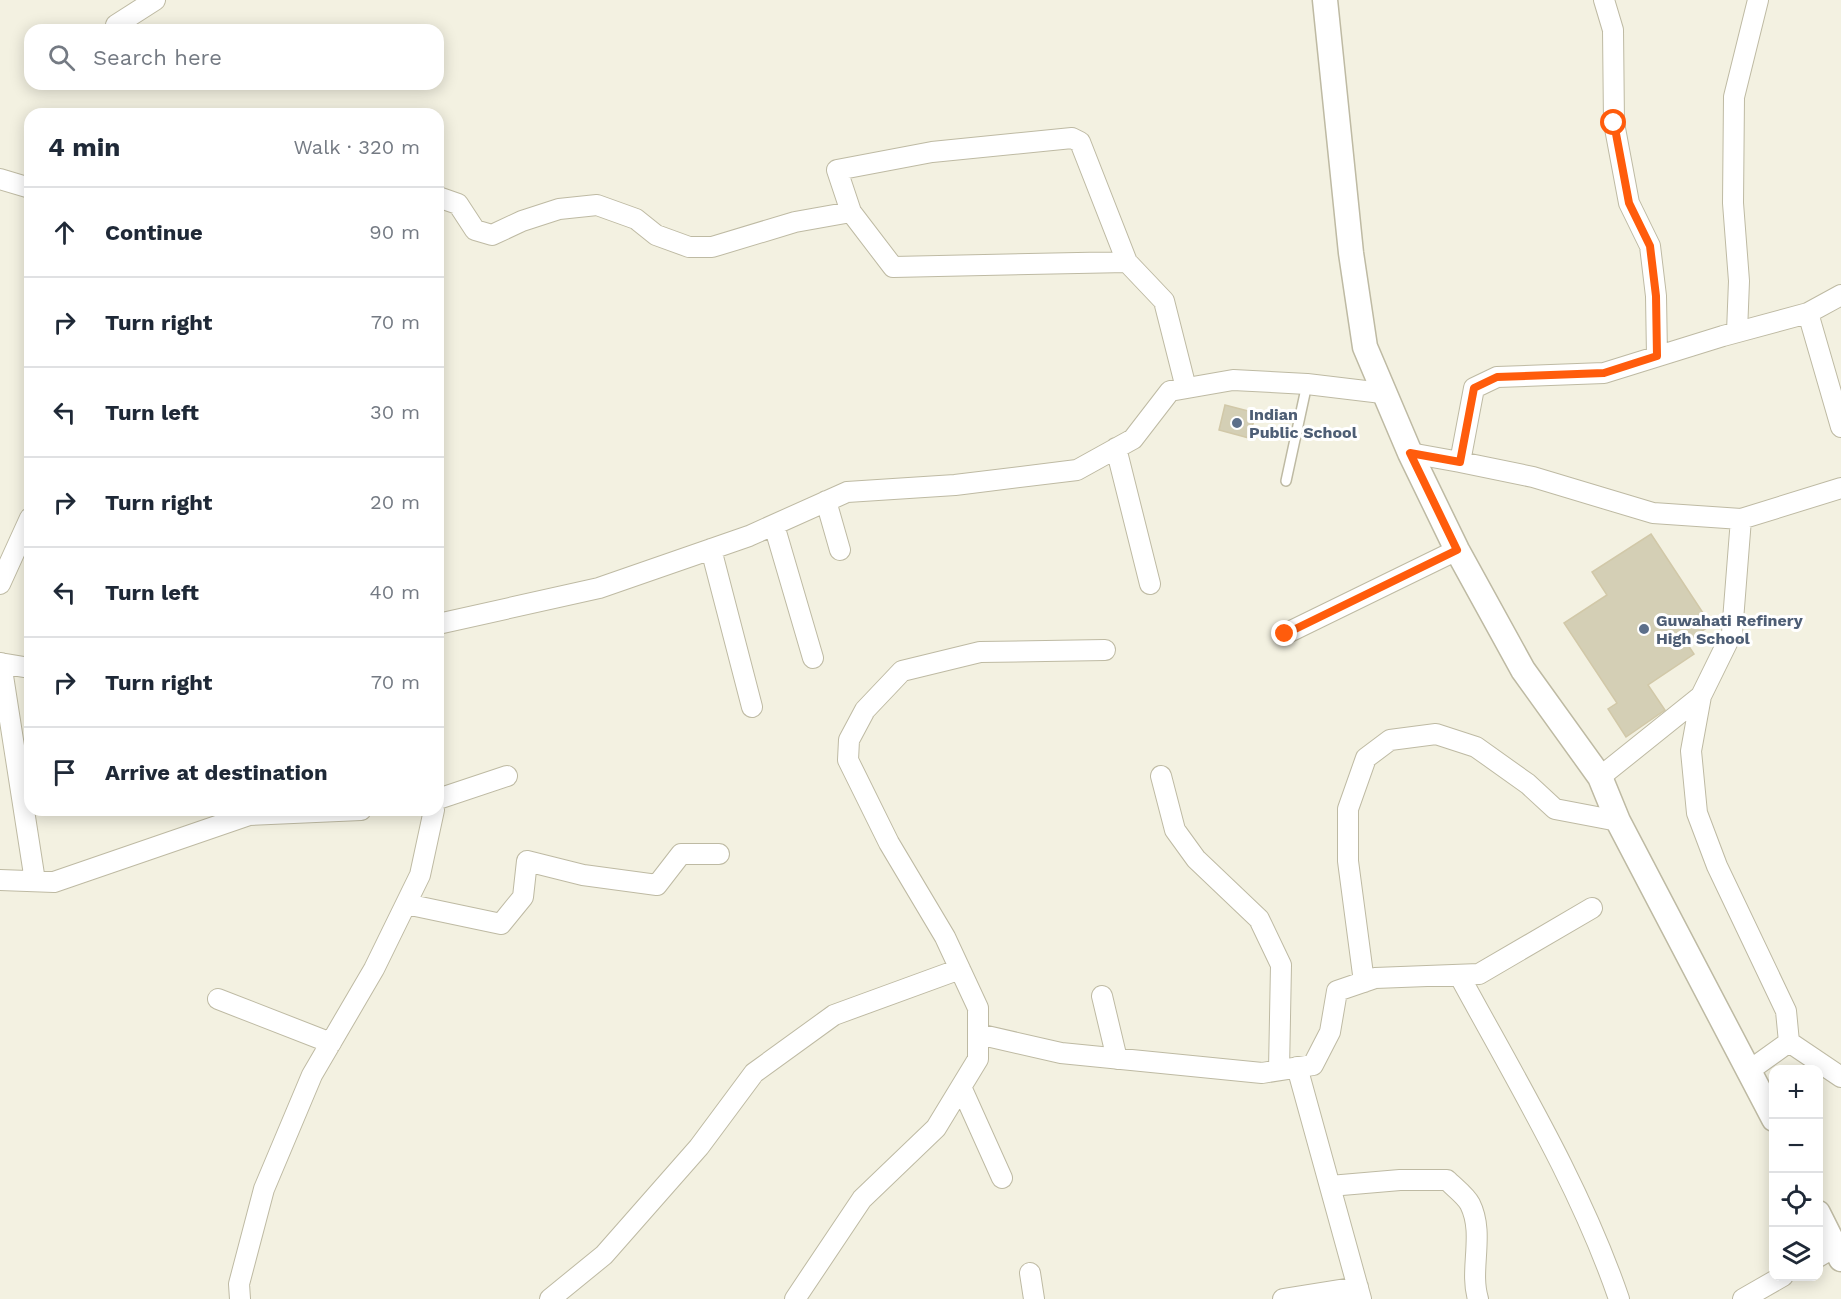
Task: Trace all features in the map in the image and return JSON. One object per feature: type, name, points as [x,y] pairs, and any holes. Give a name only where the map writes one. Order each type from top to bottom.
[{"type":"street","points":[[118,24],[155,0]]},
{"type":"street","points":[[1325,0],[1353,265],[1365,347],[1383,393],[1457,550],[1523,670],[1600,777],[1618,821],[1750,1070],[1769,1110]]},
{"type":"street","points":[[1604,0],[1613,30],[1614,123],[1629,203],[1650,246],[1656,296],[1657,356]]},
{"type":"street","points":[[1737,332],[1739,281],[1733,203],[1734,97],[1758,0]]},
{"type":"street","points":[[1127,262],[893,267],[851,212],[837,170],[932,152],[1072,138],[1080,142],[1127,262],[1164,300],[1186,388]]},
{"type":"street","points":[[0,179],[24,186]]},
{"type":"street","points":[[444,199],[458,204],[475,230],[492,235],[522,221],[560,209],[597,205],[636,219],[656,235],[689,248],[712,248],[795,222],[851,212]]},
{"type":"street","points":[[1460,462],[1474,388],[1497,377],[1604,373],[1737,332],[1808,313],[1841,294]]},
{"type":"street","points":[[1808,313],[1841,427]]},
{"type":"street","points":[[444,623],[599,588],[774,525],[847,492],[955,485],[1077,470],[1133,439],[1170,391],[1233,380],[1307,384],[1383,393]]},
{"type":"street","points":[[1116,448],[1150,584]]},
{"type":"street","points":[[1410,453],[1533,477],[1653,513],[1741,519],[1841,488]]},
{"type":"street","points":[[826,501],[840,550]]},
{"type":"street","points":[[1741,519],[1732,633],[1701,696],[1690,751],[1697,813],[1717,866],[1786,1011],[1789,1042]]},
{"type":"street","points":[[774,525],[813,658]]},
{"type":"street","points":[[0,584],[24,531]]},
{"type":"street","points":[[711,549],[752,707]]},
{"type":"street","points":[[1285,634],[1457,550]]},
{"type":"street","points":[[795,1299],[862,1199],[936,1128],[962,1089],[978,1059],[978,1008],[945,936],[889,843],[848,760],[849,740],[865,710],[902,671],[980,652],[1105,650]]},
{"type":"street","points":[[24,667],[1,663],[24,815]]},
{"type":"street","points":[[1600,777],[1701,696]]},
{"type":"street","points":[[1364,982],[1348,861],[1348,809],[1366,758],[1390,740],[1436,734],[1476,747],[1528,784],[1555,809],[1618,821]]},
{"type":"street","points":[[444,797],[507,776]]},
{"type":"street","points":[[1161,776],[1175,830],[1196,859],[1259,919],[1281,966],[1288,1069],[1330,1185],[1360,1293],[1283,1299]]},
{"type":"street","points":[[24,816],[34,881]]},
{"type":"street","points":[[0,880],[54,882],[246,816]]},
{"type":"street","points":[[240,1299],[239,1284],[264,1189],[312,1075],[374,969],[420,875],[433,816]]},
{"type":"street","points":[[406,904],[501,924],[523,897],[527,861],[583,875],[657,885],[681,854],[719,854]]},
{"type":"street","points":[[978,1034],[1061,1053],[1262,1073],[1313,1065],[1330,1032],[1338,991],[1375,978],[1479,974],[1592,908]]},
{"type":"street","points":[[554,1297],[611,1247],[699,1147],[754,1073],[834,1015],[960,969]]},
{"type":"street","points":[[1459,975],[1551,1144],[1604,1256],[1619,1299]]},
{"type":"street","points":[[1102,996],[1117,1059]]},
{"type":"street","points":[[218,999],[331,1043]]},
{"type":"street","points":[[1750,1070],[1789,1042]]},
{"type":"street","points":[[1789,1042],[1841,1077]]},
{"type":"street","points":[[962,1089],[1002,1178]]},
{"type":"street","points":[[1330,1185],[1400,1180],[1447,1180],[1470,1203],[1477,1240],[1475,1291],[1478,1299]]},
{"type":"street","points":[[1822,1227],[1831,1254]]},
{"type":"street","points":[[1030,1273],[1034,1299]]},
{"type":"street","points":[[1743,1299],[1774,1281]]},
{"type":"lane","points":[[1286,481],[1307,384]]},
{"type":"building","points":[[1225,405],[1256,413],[1249,438],[1219,430]]},
{"type":"building","points":[[1651,534],[1711,625],[1686,642],[1694,654],[1648,685],[1665,710],[1626,737],[1608,709],[1617,703],[1564,623],[1607,595],[1592,572]]},
{"type":"place","name":"Indian Public School","points":[[1237,423]]},
{"type":"place","name":"Guwahati Refinery High School","points":[[1644,629]]},
{"type":"route","points":[[1285,634],[1457,550],[1410,453],[1460,462],[1474,388],[1497,377],[1604,373],[1657,356],[1656,296],[1650,246],[1629,203],[1614,123]]}]
